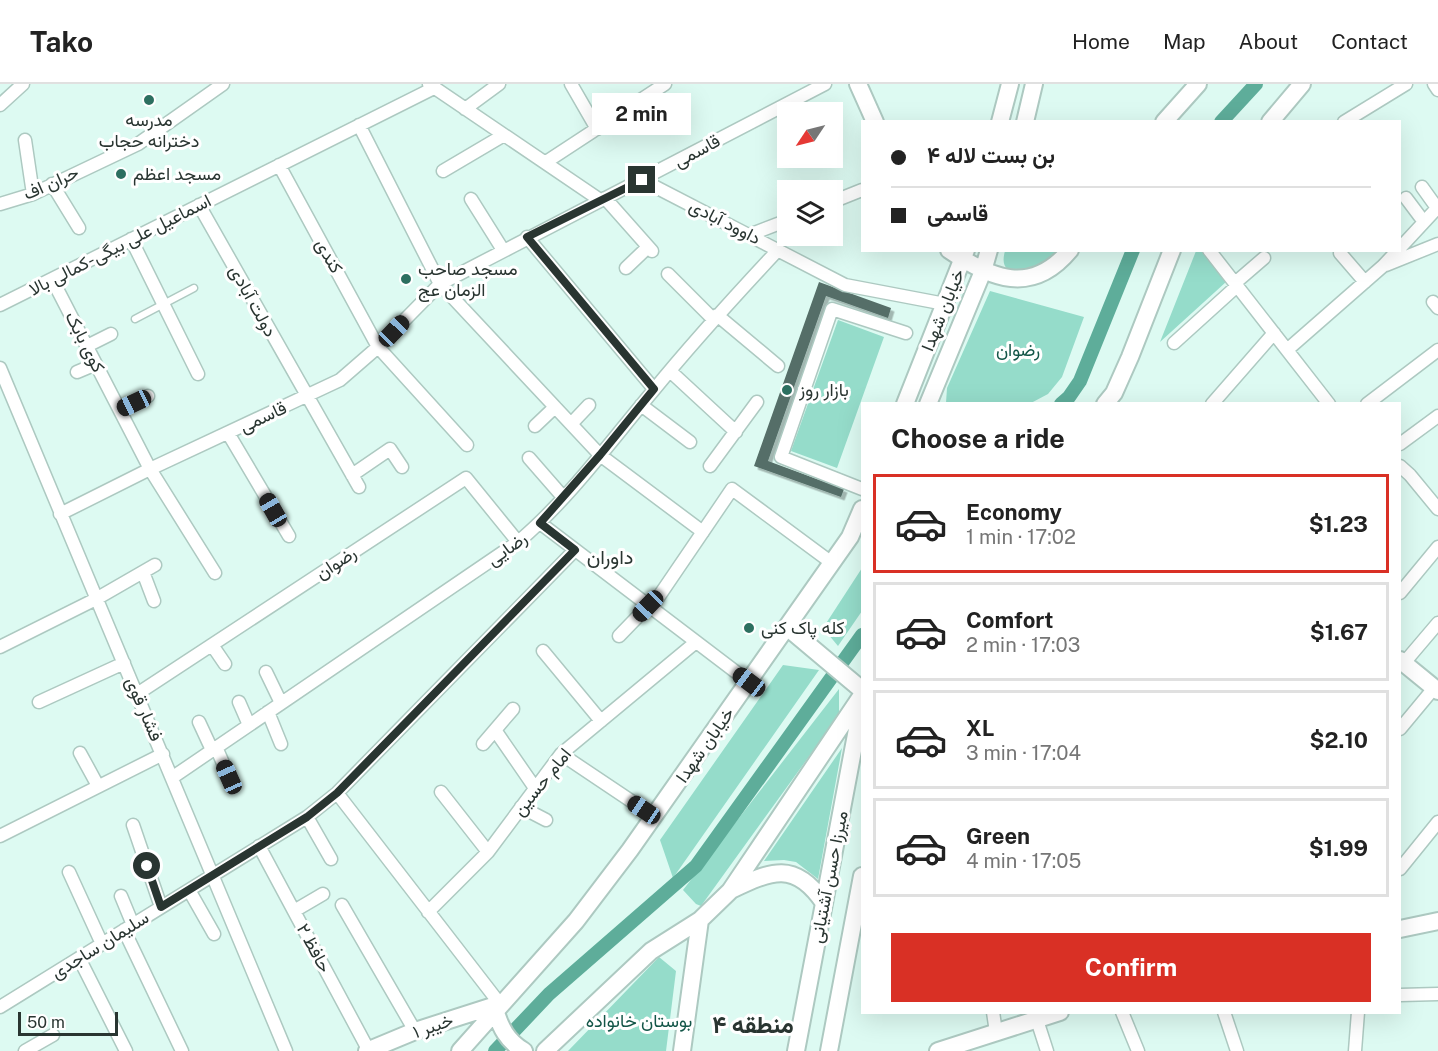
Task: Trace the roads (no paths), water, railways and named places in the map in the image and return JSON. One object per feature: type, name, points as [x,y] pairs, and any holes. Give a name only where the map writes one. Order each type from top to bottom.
[{"type":"main road","points":[[858,84],[874,120]]},
{"type":"main road","points":[[1001,120],[1010,84]]},
{"type":"main road","points":[[1025,120],[1034,84]]},
{"type":"main road","points":[[1166,120],[1198,84]]},
{"type":"main road","points":[[1272,120],[1302,84]]},
{"type":"main road","name":"خیابان شهدا","points":[[929,402],[983,271],[988,252]]},
{"type":"main road","points":[[965,256],[983,271],[1005,278],[1027,279],[1049,269],[1068,252]]},
{"type":"main road","points":[[1107,402],[1114,393],[1130,357],[1171,252]]},
{"type":"main road","name":"خیابان شهدا","points":[[906,402],[965,256]]},
{"type":"main road","points":[[945,304],[965,311]]},
{"type":"main road","name":"خیابان شهدا","points":[[460,1051],[497,1006],[576,921],[655,817],[850,537],[861,511]]},
{"type":"main road","points":[[850,537],[861,524]]},
{"type":"main road","points":[[788,627],[857,686]]},
{"type":"main road","points":[[1402,661],[1436,690]]},
{"type":"main road","points":[[545,1051],[651,951],[700,920],[730,891],[861,696]]},
{"type":"main road","name":"میرزا حسن آشتیانی","points":[[796,1051],[861,708]]},
{"type":"main road","points":[[846,787],[861,791]]},
{"type":"main road","points":[[730,891],[755,878],[770,873],[782,873],[794,875],[806,881],[824,903]]},
{"type":"main road","name":"میرزا حسن آشتیانی","points":[[830,1051],[861,881]]},
{"type":"main road","points":[[682,1051],[700,920]]},
{"type":"main road","points":[[1401,929],[1438,921]]},
{"type":"main road","points":[[497,1006],[499,1022],[508,1039],[524,1051]]},
{"type":"main road","name":"خیبر ۱","points":[[369,1051],[415,1031],[497,1006]]},
{"type":"main road","points":[[947,1050],[1055,1014]]},
{"type":"street","points":[[0,105],[23,84]]},
{"type":"street","points":[[465,109],[499,84]]},
{"type":"street","points":[[571,84],[597,129]]},
{"type":"street","points":[[546,162],[665,84]]},
{"type":"street","name":"قاسمی","points":[[60,514],[150,468],[340,380],[378,347],[440,284],[825,84]]},
{"type":"street","points":[[1347,120],[1406,84]]},
{"type":"street","points":[[1434,84],[1438,90]]},
{"type":"street","name":"حران اف","points":[[0,204],[33,194],[138,144],[216,86]]},
{"type":"street","points":[[431,86],[603,199],[650,249],[626,268]]},
{"type":"street","name":"اسماعیل علی بیگی-کمالی بالا","points":[[0,305],[359,125],[431,86]]},
{"type":"street","points":[[359,125],[440,284],[600,455],[703,531]]},
{"type":"street","points":[[443,171],[504,135]]},
{"type":"street","points":[[25,140],[33,194]]},
{"type":"street","name":"کندی","points":[[279,165],[378,347],[466,445]]},
{"type":"street","name":"داوود آبادی","points":[[642,180],[845,285],[945,304]]},
{"type":"street","points":[[52,184],[79,228]]},
{"type":"street","points":[[1401,245],[1438,207],[1422,187]]},
{"type":"street","points":[[843,198],[861,190]]},
{"type":"street","points":[[1406,198],[1424,222]]},
{"type":"street","points":[[471,199],[503,250]]},
{"type":"street","name":"دولت آبادی","points":[[199,205],[359,487]]},
{"type":"street","points":[[750,235],[777,224]]},
{"type":"street","points":[[527,237],[654,389]]},
{"type":"street","points":[[131,239],[198,374]]},
{"type":"street","points":[[1383,267],[1438,244]]},
{"type":"street","name":"رضایی","points":[[173,777],[518,542],[540,523],[715,317],[778,250]]},
{"type":"street","points":[[1211,252],[1327,402]]},
{"type":"street","points":[[1287,350],[1383,267],[1395,252]]},
{"type":"street","points":[[1340,253],[1365,282]]},
{"type":"street","points":[[1174,343],[1264,259]]},
{"type":"street","points":[[668,274],[715,317],[778,366]]},
{"type":"street","name":"کوی بابک","points":[[52,279],[150,468],[215,573]]},
{"type":"street","points":[[861,489],[781,457],[832,309],[906,333]]},
{"type":"street","points":[[1214,402],[1274,333]]},
{"type":"street","points":[[87,346],[111,334]]},
{"type":"street","points":[[1370,402],[1438,350]]},
{"type":"street","points":[[77,372],[96,364]]},
{"type":"street","name":"فشار قوی","points":[[0,368],[286,1051]]},
{"type":"street","points":[[670,371],[736,432]]},
{"type":"street","points":[[120,409],[148,396]]},
{"type":"street","points":[[710,466],[757,402]]},
{"type":"street","points":[[571,424],[589,405]]},
{"type":"street","points":[[641,405],[690,442]]},
{"type":"street","points":[[535,426],[555,407]]},
{"type":"street","points":[[1401,443],[1438,416]]},
{"type":"street","points":[[228,433],[289,536]]},
{"type":"street","points":[[352,475],[390,449],[402,467]]},
{"type":"street","points":[[529,458],[563,497]]},
{"type":"street","points":[[1401,467],[1410,474],[1438,509]]},
{"type":"street","name":"رضوان","points":[[137,694],[465,478],[518,542]]},
{"type":"street","points":[[619,636],[650,607],[732,489],[832,563]]},
{"type":"street","points":[[540,523],[749,682]]},
{"type":"street","points":[[1401,592],[1438,547]]},
{"type":"street","name":"سلیمان ساجدی","points":[[0,1007],[307,817],[337,793],[575,550]]},
{"type":"street","points":[[0,647],[96,599],[155,565]]},
{"type":"street","points":[[143,572],[154,601]]},
{"type":"street","points":[[1402,661],[1438,623]]},
{"type":"street","name":"امام حسین","points":[[428,912],[488,852],[561,754],[696,642]]},
{"type":"street","points":[[212,645],[225,664]]},
{"type":"street","points":[[543,651],[601,721]]},
{"type":"street","points":[[39,702],[124,663]]},
{"type":"street","points":[[266,672],[281,703]]},
{"type":"street","points":[[1401,728],[1436,690]]},
{"type":"street","points":[[239,702],[249,725]]},
{"type":"street","points":[[483,744],[513,709]]},
{"type":"street","points":[[268,712],[281,744]]},
{"type":"street","points":[[199,722],[229,777]]},
{"type":"street","points":[[495,730],[535,788]]},
{"type":"street","points":[[80,753],[98,786]]},
{"type":"street","points":[[0,836],[163,754]]},
{"type":"street","points":[[561,754],[655,817]]},
{"type":"street","points":[[441,792],[488,852]]},
{"type":"street","points":[[337,793],[497,1006]]},
{"type":"street","points":[[521,807],[546,820]]},
{"type":"street","points":[[307,817],[331,859]]},
{"type":"street","points":[[1401,868],[1438,822]]},
{"type":"street","points":[[133,825],[161,907]]},
{"type":"street","name":"حافظ ۲","points":[[259,846],[369,1051]]},
{"type":"street","points":[[69,872],[102,944]]},
{"type":"street","points":[[189,890],[214,934]]},
{"type":"street","points":[[294,911],[323,894]]},
{"type":"street","points":[[121,896],[128,928],[182,1051]]},
{"type":"street","points":[[342,905],[415,1031]]},
{"type":"street","points":[[79,958],[126,1051]]},
{"type":"street","points":[[1401,994],[1438,994]]},
{"type":"street","points":[[993,1014],[996,1032]]},
{"type":"street","points":[[1123,1014],[1138,1051]]},
{"type":"street","points":[[1225,1014],[1237,1051]]},
{"type":"street","points":[[1355,1051],[1358,1014]]},
{"type":"street","points":[[1037,1020],[1047,1051]]},
{"type":"street","points":[[25,1051],[53,1035]]},
{"type":"lane","points":[[135,319],[194,288]]},
{"type":"waterway","points":[[1223,120],[1256,84]]},
{"type":"waterway","points":[[1063,402],[1080,381],[1132,252]]},
{"type":"waterway","points":[[495,1051],[549,994],[696,866],[861,636]]},
{"type":"place","name":"مدرسه دخترانه حجاب","points":[[149,100]]},
{"type":"place","name":"مسجد اعظم","points":[[121,174]]},
{"type":"place","name":"مسجد صاحب الزمان عج","points":[[406,279]]},
{"type":"place","name":"بازار روز","points":[[787,390]]},
{"type":"place","name":"کله پاک کنی","points":[[749,628]]},
{"type":"district","name":"داوران","points":[[610,557]]},
{"type":"district","name":"منطقه ۴","points":[[753,1025]]},
{"type":"park label","name":"بوستان خانواده","points":[[639,1021]]}]
